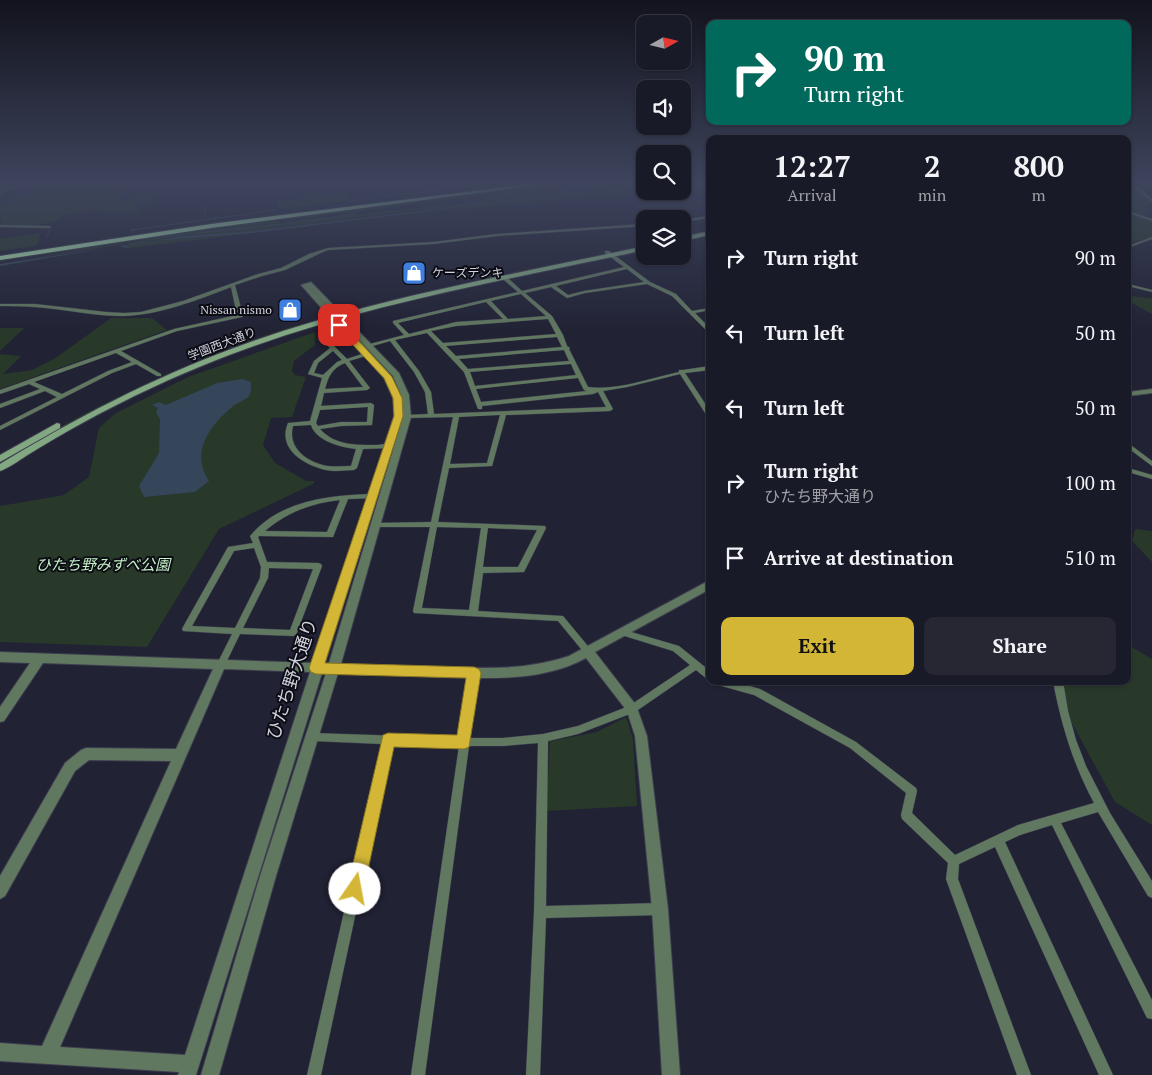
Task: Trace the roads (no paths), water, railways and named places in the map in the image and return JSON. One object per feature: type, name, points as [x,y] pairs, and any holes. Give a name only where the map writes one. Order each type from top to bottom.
[{"type":"highway","points":[[0,257],[151,233]]},
{"type":"highway","points":[[0,257],[162,233]]},
{"type":"main road","points":[[691,237],[706,234]]},
{"type":"main road","name":"学園西大通り","points":[[0,468],[56,434],[166,378],[262,341],[336,316],[506,279],[636,246]]},
{"type":"main road","name":"学園西大通り","points":[[0,459],[72,418],[159,375],[228,347],[336,316],[636,250]]},
{"type":"street","points":[[0,305],[20,304],[95,313],[140,313],[233,286],[283,268],[312,253],[328,249],[433,244],[524,233]]},
{"type":"street","points":[[1131,246],[1152,238]]},
{"type":"street","points":[[609,254],[648,283],[674,295],[706,327]]},
{"type":"street","points":[[408,336],[395,322],[626,268]]},
{"type":"street","points":[[407,416],[480,415],[610,409],[598,392],[586,389],[550,317],[506,279]]},
{"type":"street","points":[[552,285],[567,297],[584,292],[648,283]]},
{"type":"street","points":[[311,284],[336,316],[304,285],[311,284]]},
{"type":"street","points":[[0,392],[176,330],[240,316],[233,286]]},
{"type":"street","points":[[1131,286],[1152,291]]},
{"type":"street","points":[[487,300],[507,320]]},
{"type":"street","points":[[692,312],[706,310]]},
{"type":"street","name":"ひたち野大通り","points":[[210,1075],[268,876],[334,668],[407,416],[407,402],[400,382],[336,316]]},
{"type":"street","points":[[314,426],[326,378],[339,362],[346,361],[392,340],[456,324],[550,317]]},
{"type":"street","points":[[428,331],[467,371],[480,404],[480,415]]},
{"type":"street","points":[[441,345],[560,335]]},
{"type":"street","points":[[322,391],[367,388],[346,361],[325,340]]},
{"type":"street","points":[[392,340],[417,372],[428,392],[431,416]]},
{"type":"street","points":[[326,378],[311,374],[312,366],[320,357],[333,348]]},
{"type":"street","points":[[455,358],[567,348]]},
{"type":"street","name":"ひたち野大通り","points":[[188,1070],[316,668],[374,496],[398,416],[397,398],[388,377],[368,350]]},
{"type":"street","points":[[117,351],[134,363],[159,375]]},
{"type":"street","points":[[467,371],[572,362]]},
{"type":"street","points":[[0,428],[61,396],[134,363]]},
{"type":"street","points":[[480,404],[598,392],[681,371],[706,368]]},
{"type":"street","points":[[681,371],[706,410]]},
{"type":"street","points":[[474,388],[579,376]]},
{"type":"street","points":[[30,382],[61,396]]},
{"type":"street","points":[[0,406],[46,389]]},
{"type":"street","points":[[1131,394],[1152,391]]},
{"type":"street","points":[[317,408],[371,405],[370,424],[314,426],[290,424],[286,434],[291,448],[305,460],[324,468],[354,468],[360,447]]},
{"type":"street","points":[[446,466],[490,465],[503,414]]},
{"type":"street","points":[[456,415],[417,611],[560,618],[632,709],[641,736],[660,909],[671,1075]]},
{"type":"street","points":[[314,426],[326,439],[341,445],[360,447],[390,446]]},
{"type":"street","points":[[1131,447],[1152,464]]},
{"type":"street","points":[[1131,471],[1152,477]]},
{"type":"street","points":[[257,533],[330,535],[345,496]]},
{"type":"street","points":[[46,1055],[220,666],[264,578],[264,565],[254,536],[270,521],[304,504],[326,498],[374,496]]},
{"type":"street","points":[[376,524],[542,528],[521,570],[479,570]]},
{"type":"street","points":[[473,614],[485,526]]},
{"type":"street","points":[[257,545],[231,549],[186,629],[293,633],[318,566],[264,565]]},
{"type":"street","points":[[0,656],[220,666],[474,673],[523,672],[547,668],[589,653],[621,632],[706,586]]},
{"type":"street","points":[[621,632],[676,648],[706,673]]},
{"type":"street","points":[[0,717],[40,658]]},
{"type":"street","points":[[313,737],[464,742],[503,742],[543,738],[578,730],[632,709],[696,664]]},
{"type":"street","points":[[418,1075],[474,673]]},
{"type":"street","points":[[732,685],[757,692],[853,745],[912,792],[906,816],[954,861]]},
{"type":"street","points":[[1059,685],[1062,709],[1083,774],[1152,892]]},
{"type":"street","points":[[532,1075],[540,912],[543,738]]},
{"type":"street","points":[[314,1075],[388,740]]},
{"type":"street","points":[[0,891],[70,768],[86,754],[181,755]]},
{"type":"street","points":[[954,861],[1018,830],[1101,806]]},
{"type":"street","points":[[1054,819],[1152,1013]]},
{"type":"street","points":[[998,840],[1106,1075]]},
{"type":"street","points":[[954,861],[952,879],[1024,1075]]},
{"type":"street","points":[[540,912],[660,909]]},
{"type":"street","points":[[0,1052],[188,1070]]},
{"type":"water","points":[[249,233],[153,241],[186,236]]},
{"type":"water","points":[[153,241],[128,245],[140,242]]},
{"type":"water","points":[[114,247],[0,266],[0,264]]},
{"type":"water","points":[[242,379],[251,382],[249,395],[224,414],[216,423],[210,431],[202,450],[201,460],[209,481],[195,492],[144,497],[139,486],[159,453],[160,419],[156,413],[158,408],[152,405],[159,402],[166,405],[217,383]]},
{"type":"waterway","points":[[132,240],[195,233]]},
{"type":"place","name":"ケーズデンキ","points":[[414,273]]},
{"type":"place","name":"Nissan nismo","points":[[290,310]]},
{"type":"park label","name":"ひたち野みずべ公園","points":[[103,565]]}]
